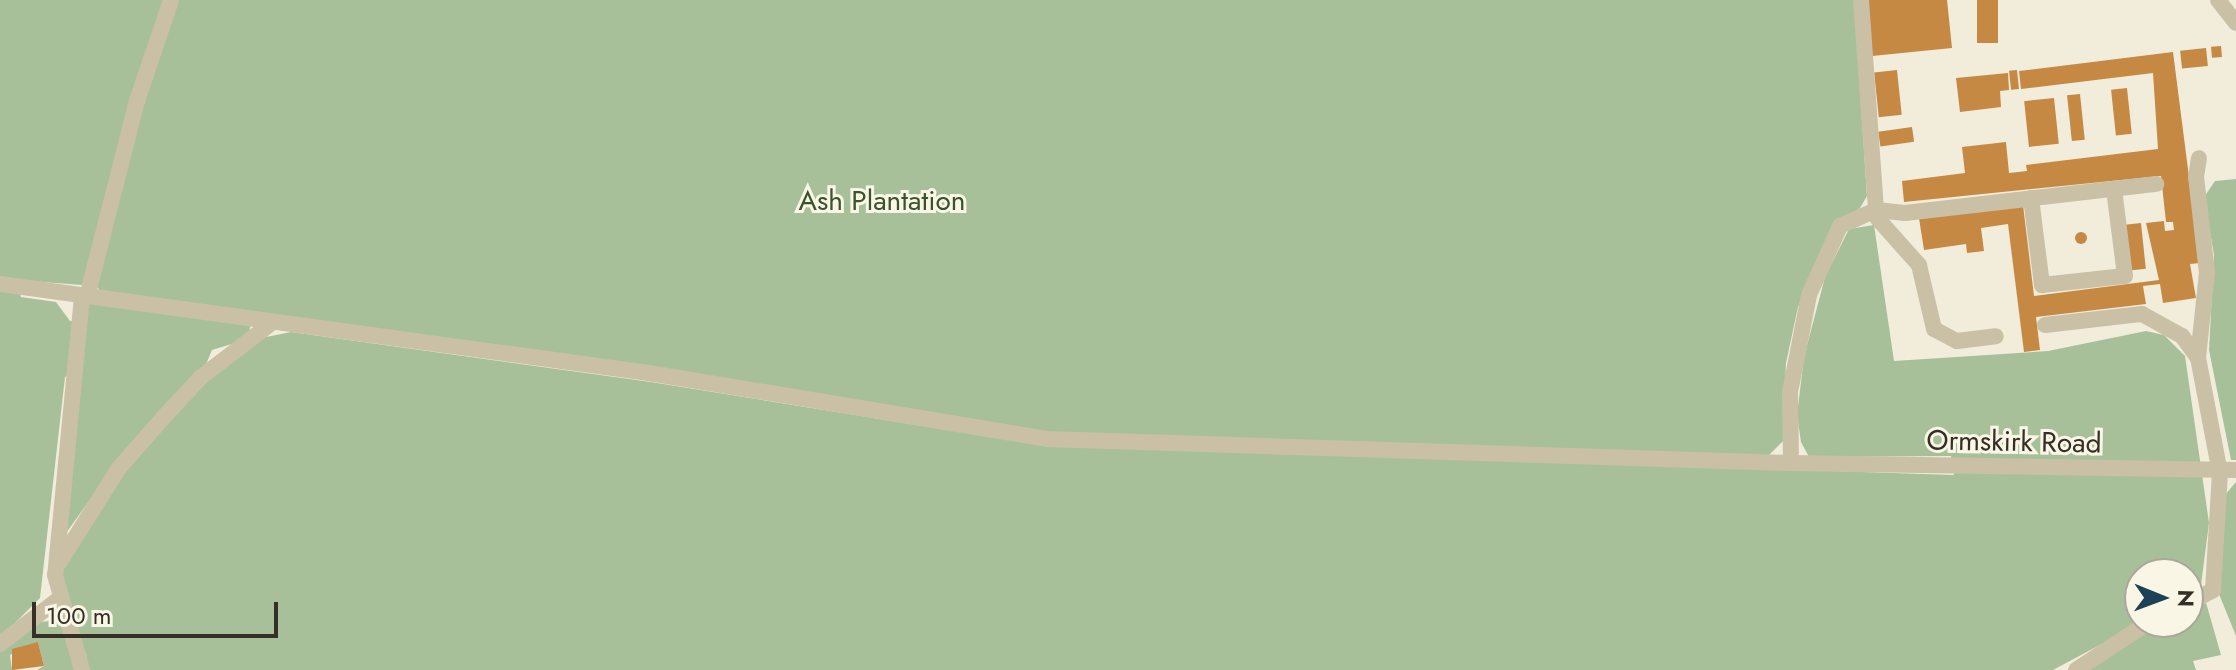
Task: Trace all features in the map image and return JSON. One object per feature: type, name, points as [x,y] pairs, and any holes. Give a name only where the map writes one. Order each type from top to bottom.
[{"type":"street","points":[[82,670],[55,575],[84,297],[137,101],[171,0]]},
{"type":"street","points":[[1861,0],[1878,219],[1919,265],[1934,329],[1957,341],[1996,336]]},
{"type":"street","points":[[2218,0],[2236,23]]},
{"type":"street","points":[[2199,158],[2196,177],[2207,273],[2198,358],[2228,471],[2213,590],[2204,595]]},
{"type":"street","points":[[1791,463],[1790,392],[1809,295],[1840,226],[1876,210],[1905,213],[2156,184]]},
{"type":"street","points":[[2031,198],[2042,285],[2125,276],[2114,189]]},
{"type":"street","name":"Ormskirk Road","points":[[0,284],[649,373],[1047,439],[1791,463],[2228,471]]},
{"type":"street","points":[[2045,325],[2142,314],[2182,336],[2198,358]]},
{"type":"street","points":[[55,575],[62,550],[119,468],[201,377],[273,322]]},
{"type":"street","points":[[0,644],[60,598]]},
{"type":"street","points":[[2076,670],[2125,638]]},
{"type":"green space","name":"Ash Plantation","points":[[0,0],[165,0],[82,285],[16,280],[21,297],[56,302],[70,321],[80,321],[83,305],[100,292],[96,284],[117,190],[175,0],[1854,0],[1867,196],[1860,208],[1833,225],[1798,307],[1786,363],[1783,441],[1768,456],[1058,433],[251,322],[248,339],[212,350],[204,369],[261,338],[291,332],[651,382],[1048,446],[1954,475],[1951,456],[1809,457],[1801,442],[1797,415],[1804,357],[1825,277],[1849,229],[1874,225],[1894,361],[2048,351],[2146,331],[2164,335],[2185,356],[2209,523],[2204,562],[2204,558],[2124,558],[2124,638],[2204,638],[2204,596],[2221,655],[2193,661],[2196,670],[2090,670],[2111,639],[2053,670],[88,670],[86,653],[77,653],[77,670],[37,670],[44,666],[38,642],[10,655],[12,669],[17,670],[0,670],[0,652],[38,622],[62,620],[62,568],[103,482],[66,533],[78,370],[65,377],[40,598],[0,638]]},
{"type":"green space","points":[[2236,179],[2236,460],[2231,460],[2209,350],[2214,255],[2204,197],[2215,181]]},
{"type":"green space","points":[[2236,482],[2236,636],[2219,594],[2225,495]]},
{"type":"building","points":[[1867,0],[1947,0],[1952,48],[1872,56]]},
{"type":"building","points":[[1977,0],[1998,0],[1998,43],[1977,43]]},
{"type":"building","points":[[2221,46],[2222,57],[2212,58],[2211,47]]},
{"type":"building","points":[[2206,48],[2208,66],[2182,69],[2180,51]]},
{"type":"building","points":[[2173,52],[2200,263],[2190,264],[2196,298],[2163,303],[2160,284],[2143,286],[2146,304],[2036,317],[2040,350],[2024,352],[2008,224],[1981,228],[1984,251],[1967,253],[1966,244],[1924,250],[1919,218],[2023,205],[2034,296],[2159,280],[2146,223],[2164,221],[2165,231],[2174,230],[2173,222],[2166,222],[2161,176],[1904,202],[1902,181],[1965,173],[1962,147],[2006,142],[2009,173],[2027,171],[2026,165],[2158,149],[2153,73],[2021,89],[2019,71]]},
{"type":"building","points":[[1897,70],[1902,115],[1879,117],[1874,72]]},
{"type":"building","points":[[2017,70],[2019,89],[2011,90],[2009,71]]},
{"type":"building","points":[[2008,73],[2009,90],[2000,91],[2001,107],[1960,112],[1956,78]]},
{"type":"building","points":[[2127,88],[2132,134],[2116,135],[2111,90]]},
{"type":"building","points":[[2080,94],[2085,140],[2072,141],[2067,95]]},
{"type":"building","points":[[2054,98],[2059,144],[2029,147],[2024,101]]},
{"type":"building","points":[[1912,127],[1914,142],[1880,147],[1878,132]]},
{"type":"building","points":[[2141,223],[2146,269],[2130,270],[2125,225]]},
{"type":"building","points":[[2081,232],[2087,238],[2081,244],[2075,238]]},
{"type":"building","points":[[38,642],[44,666],[12,670],[12,649]]}]
